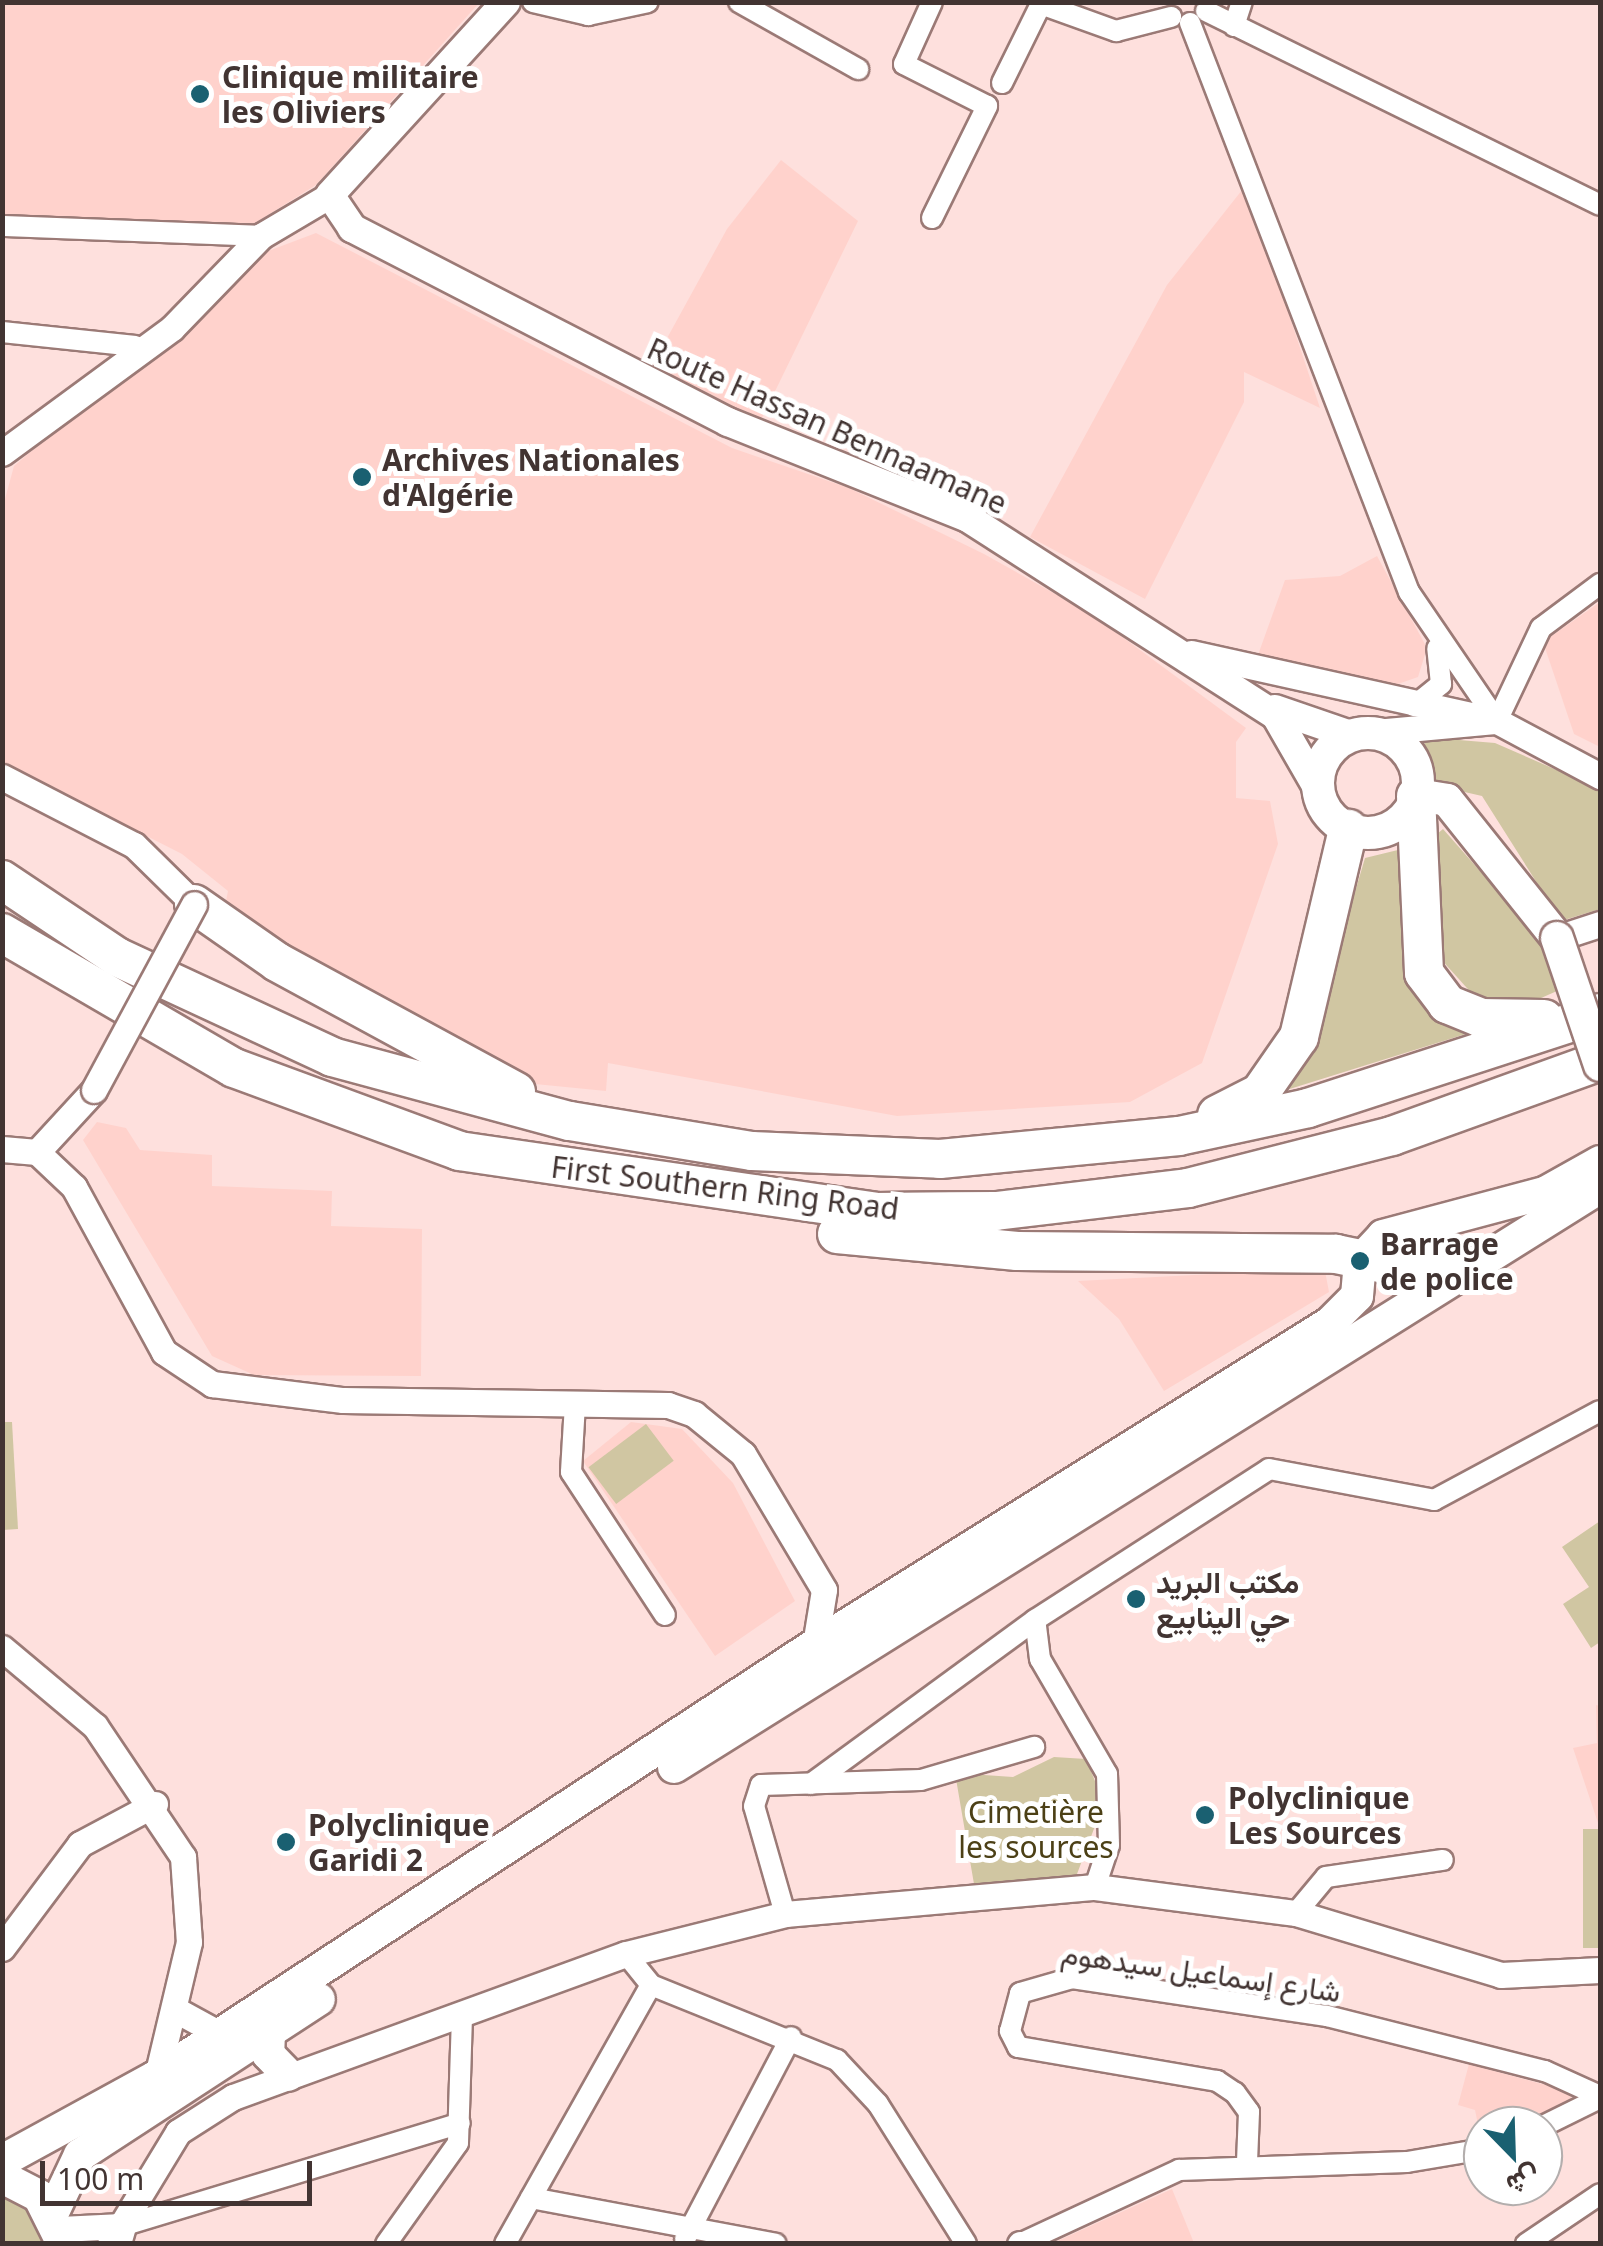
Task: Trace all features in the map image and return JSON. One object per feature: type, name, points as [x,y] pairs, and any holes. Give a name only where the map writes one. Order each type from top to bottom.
[{"type":"highway","points":[[1416,796],[1418,944],[1424,973],[1447,1004],[1505,1024],[1600,1012]]},
{"type":"highway","points":[[1178,1136],[1260,1093],[1284,1069],[1348,829]]},
{"type":"highway","name":"First Southern Ring Road","points":[[2,880],[116,958],[232,1016],[332,1057],[655,1140],[856,1158],[1050,1153],[1178,1136],[1308,1108],[1600,1012]]},
{"type":"highway","points":[[194,904],[277,962],[570,1121]]},
{"type":"highway","name":"First Southern Ring Road","points":[[2,932],[234,1068],[458,1151],[876,1212],[996,1211],[1188,1188],[1310,1160],[1600,1063]]},
{"type":"highway","points":[[2,947],[44,960]]},
{"type":"highway","points":[[458,1151],[622,1194],[827,1233],[1017,1251],[1274,1249],[1448,1277]]},
{"type":"main road","points":[[330,195],[506,2]]},
{"type":"main road","name":"Route Hassan Bennaamane","points":[[330,195],[352,228],[394,254],[728,422],[968,518],[1192,653],[1357,734]]},
{"type":"main road","name":"Route Hassan Bennaamane","points":[[1250,682],[1290,732],[1318,788]]},
{"type":"main road","points":[[1357,734],[1407,751],[1416,796],[1390,828],[1348,829],[1318,788],[1328,753],[1357,734]]},
{"type":"main road","points":[[1416,796],[1447,800],[1557,938],[1600,1063]]},
{"type":"main road","points":[[2,2161],[157,2076],[815,1645],[1330,1323],[1357,1296],[1360,1262],[1383,1236],[1545,1193],[1600,1162]]},
{"type":"main road","points":[[2,2177],[59,2228],[80,2155],[1448,1277],[1600,1187]]},
{"type":"main road","points":[[269,2032],[268,2054],[288,2074]]},
{"type":"street","points":[[532,2],[588,15],[648,2]]},
{"type":"street","points":[[738,2],[858,69]]},
{"type":"street","points":[[932,2],[904,64],[986,106],[932,218]]},
{"type":"street","points":[[1234,26],[1242,2]]},
{"type":"street","points":[[1002,82],[1040,4],[1116,30],[1188,11],[1234,26],[1600,205]]},
{"type":"street","points":[[1188,11],[1334,412],[1435,642],[1496,721]]},
{"type":"street","points":[[2,452],[136,346],[172,328],[261,236],[330,195]]},
{"type":"street","points":[[2,226],[261,236]]},
{"type":"street","points":[[2,332],[136,346]]},
{"type":"street","points":[[1496,721],[1541,628],[1600,584]]},
{"type":"street","points":[[1414,706],[1442,684],[1435,642]]},
{"type":"street","points":[[1250,682],[1496,721],[1600,776]]},
{"type":"street","points":[[1357,734],[1496,721]]},
{"type":"street","points":[[2,777],[134,845],[194,904],[94,1090],[36,1152]]},
{"type":"street","points":[[1557,938],[1600,924]]},
{"type":"street","points":[[2,1149],[36,1152],[74,1186],[180,1370],[244,1392],[668,1405],[720,1432],[762,1481],[824,1590],[852,1603],[884,1601]]},
{"type":"street","points":[[575,1404],[571,1472],[665,1615]]},
{"type":"street","points":[[811,1784],[1035,1620],[1270,1469],[1434,1500],[1600,1411]]},
{"type":"street","points":[[815,1645],[824,1590]]},
{"type":"street","points":[[1035,1620],[1040,1658],[1107,1774],[1109,1845],[1096,1887]]},
{"type":"street","points":[[2,1648],[95,1726],[155,1804],[183,1857],[191,1896],[176,2010],[157,2076]]},
{"type":"street","points":[[785,1914],[754,1795],[767,1783],[921,1780],[1034,1747]]},
{"type":"street","points":[[2,1948],[80,1844],[155,1804]]},
{"type":"street","points":[[1296,1914],[1326,1877],[1443,1860]]},
{"type":"street","points":[[116,2238],[178,2132],[288,2074],[462,2020],[626,1954],[785,1914],[1096,1887],[1296,1914],[1482,1972],[1600,1970]]},
{"type":"street","points":[[626,1954],[651,1985],[792,2037],[837,2060],[878,2104],[966,2244]]},
{"type":"street","name":"شارع إسماعيل سيدهوم","points":[[1247,2162],[1248,2112],[1235,2093],[1217,2080],[1018,2047],[1010,2031],[1020,1993],[1072,1978],[1327,2016],[1545,2072],[1600,2097]]},
{"type":"street","points":[[506,2244],[651,1985]]},
{"type":"street","points":[[176,2010],[220,2034]]},
{"type":"street","points":[[386,2244],[458,2143],[462,2020]]},
{"type":"street","points":[[686,2237],[792,2037]]},
{"type":"street","points":[[1563,2116],[1600,2097]]},
{"type":"street","points":[[59,2228],[116,2238],[460,2123]]},
{"type":"street","points":[[1025,2243],[1144,2179],[1247,2162],[1407,2162],[1463,2152]]},
{"type":"street","points":[[1526,2244],[1600,2194]]},
{"type":"street","points":[[531,2198],[686,2237],[776,2244]]},
{"type":"shaded area","name":"Clinique militaire les Oliviers","points":[[3,3],[479,3],[316,185],[252,225],[3,218]]},
{"type":"shaded area","points":[[781,160],[858,221],[761,420],[649,371],[727,229]]},
{"type":"shaded area","points":[[1246,185],[1320,408],[1244,372],[1244,402],[1145,599],[1030,537],[1167,285]]},
{"type":"shaded area","points":[[316,233],[732,448],[849,488],[984,554],[1091,614],[1246,728],[1236,742],[1236,798],[1270,801],[1278,844],[1202,1063],[1130,1102],[897,1116],[608,1063],[606,1091],[535,1084],[274,950],[223,916],[228,891],[182,854],[3,763],[2,510],[14,466],[263,253]]},
{"type":"shaded area","points":[[1377,556],[1427,648],[1418,677],[1392,686],[1254,666],[1285,580],[1340,576]]},
{"type":"shaded area","points":[[1600,602],[1600,747],[1574,734],[1543,642]]},
{"type":"shaded area","points":[[97,1122],[126,1128],[140,1150],[212,1155],[212,1186],[332,1191],[331,1226],[422,1229],[421,1376],[254,1375],[212,1356],[83,1140]]},
{"type":"shaded area","points":[[1325,1271],[1329,1292],[1164,1391],[1119,1319],[1078,1281]]},
{"type":"shaded area","points":[[631,1422],[682,1429],[733,1483],[795,1601],[715,1656],[583,1461]]},
{"type":"shaded area","points":[[1596,1705],[1600,1706],[1600,1829],[1573,1748],[1597,1743]]},
{"type":"shaded area","points":[[1469,2064],[1571,2092],[1571,2110],[1563,2111],[1563,2106],[1458,2105]]},
{"type":"shaded area","points":[[1172,2189],[1194,2243],[1053,2243]]},
{"type":"green space","points":[[1423,737],[1495,743],[1600,789],[1600,909],[1561,921],[1482,796],[1434,785]]},
{"type":"green space","points":[[1443,829],[1539,938],[1557,991],[1507,1013],[1484,1007],[1439,957],[1431,839]]},
{"type":"green space","points":[[1402,849],[1413,976],[1469,1033],[1280,1092],[1303,1068],[1365,858]]},
{"type":"green space","points":[[3,1422],[12,1422],[18,1529],[3,1530]]},
{"type":"green space","points":[[646,1424],[674,1461],[616,1504],[588,1467]]},
{"type":"green space","points":[[1600,1521],[1600,1642],[1591,1648],[1563,1604],[1589,1587],[1562,1547]]},
{"type":"green space","name":"Cimetière les sources","points":[[1054,1757],[1086,1759],[1097,1786],[1095,1826],[1071,1890],[974,1884],[955,1773],[1013,1777]]},
{"type":"green space","points":[[1583,1829],[1600,1829],[1600,1948],[1583,1948]]},
{"type":"green space","points":[[2,2194],[25,2206],[46,2243],[3,2243]]},
{"type":"place","name":"Clinique militaire les Oliviers","points":[[200,94]]},
{"type":"place","name":"Archives Nationales d'Algérie","points":[[362,477]]},
{"type":"place","name":"Barrage de police","points":[[1360,1261]]},
{"type":"place","name":"مكتب البريد حي الينابيع","points":[[1136,1599]]},
{"type":"place","name":"Polyclinique Les Sources","points":[[1205,1815]]},
{"type":"place","name":"Polyclinique Garidi 2","points":[[286,1842]]}]
